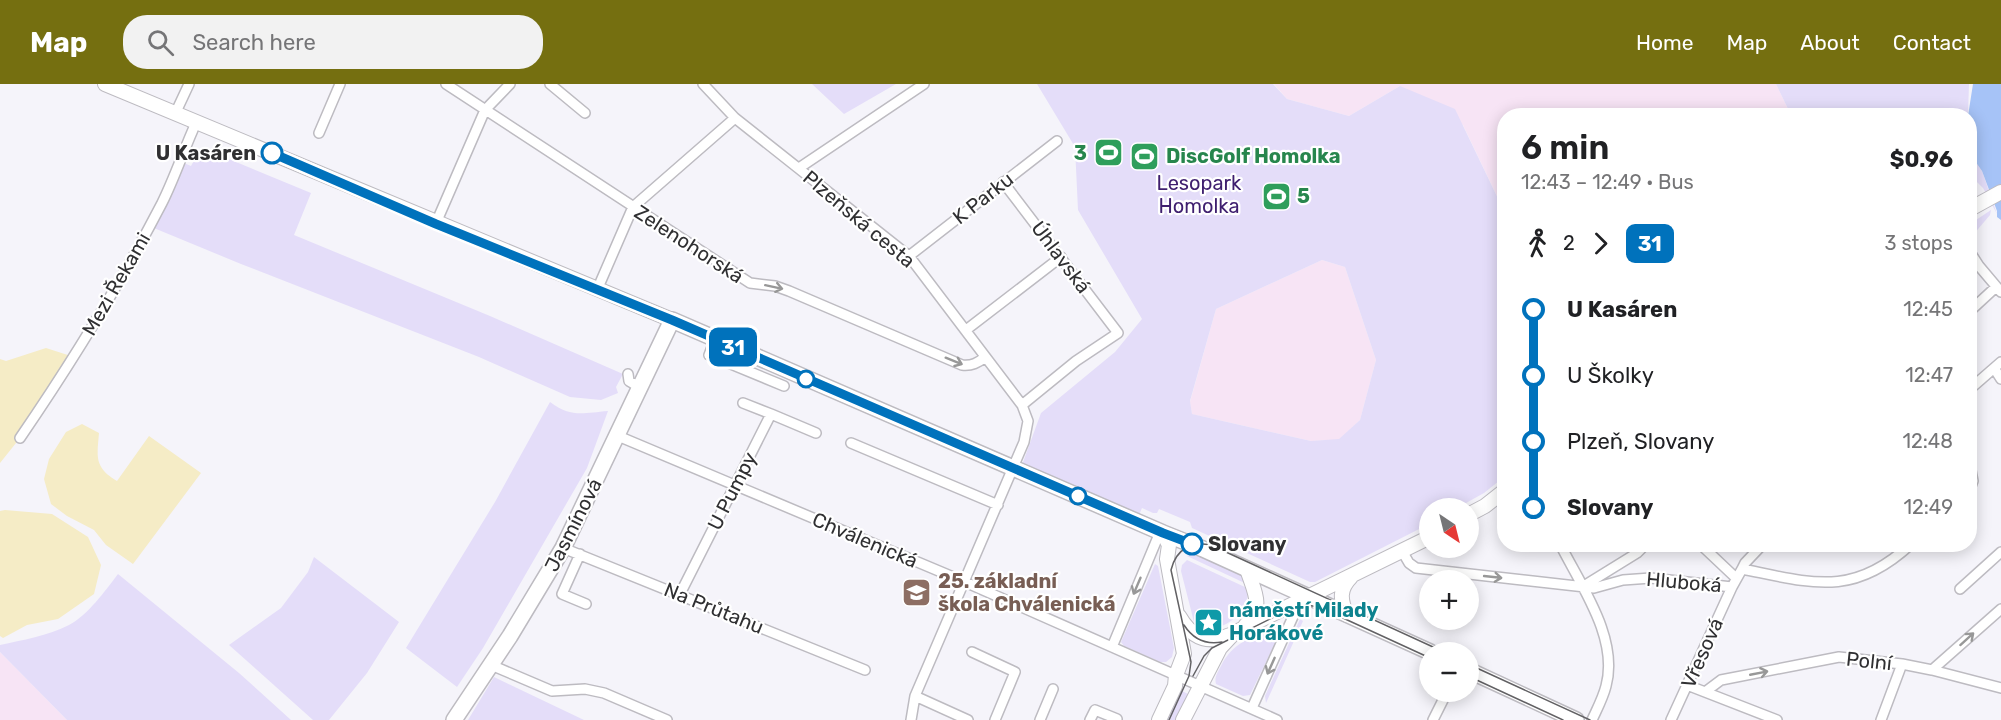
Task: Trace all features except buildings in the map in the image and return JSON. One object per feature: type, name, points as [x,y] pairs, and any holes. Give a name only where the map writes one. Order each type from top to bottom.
[{"type":"main road","points":[[105,84],[313,170],[436,224],[672,320],[1247,569],[1304,598],[1419,647]]},
{"type":"main road","points":[[1977,206],[2001,192]]},
{"type":"main road","name":"Jasmínová","points":[[454,720],[537,593],[563,548],[672,320]]},
{"type":"main road","points":[[1479,509],[1497,497]]},
{"type":"main road","points":[[1159,720],[1174,686],[1184,654],[1167,559],[1169,543],[1161,533]]},
{"type":"main road","points":[[1168,553],[1173,546],[1184,542]]},
{"type":"main road","points":[[1177,611],[1184,625],[1199,638],[1212,641],[1238,631],[1419,542]]},
{"type":"main road","points":[[1184,720],[1220,648],[1252,619],[1256,610],[1254,585],[1247,569]]},
{"type":"main road","points":[[1347,615],[1342,603],[1342,591],[1348,580],[1358,572]]},
{"type":"main road","points":[[1479,675],[1576,720]]},
{"type":"street","points":[[176,114],[189,84]]},
{"type":"street","points":[[319,133],[340,84]]},
{"type":"street","name":"Zelenohorská","points":[[446,84],[750,283],[775,286],[962,365],[977,363],[986,357]]},
{"type":"street","points":[[436,224],[485,110],[510,84]]},
{"type":"street","points":[[550,84],[585,113]]},
{"type":"street","name":"Plzeňská cesta","points":[[702,84],[735,118],[909,256],[1022,405],[1028,421],[1024,442],[915,696],[911,720]]},
{"type":"street","points":[[799,168],[924,84]]},
{"type":"street","points":[[597,290],[633,207],[735,118]]},
{"type":"street","name":"Mezi Řekami","points":[[20,438],[65,372],[124,273],[163,200],[196,123]]},
{"type":"street","name":"K Parku","points":[[909,256],[1057,141]]},
{"type":"street","name":"Úhlavská","points":[[1003,182],[1118,333],[1076,361],[1022,405]]},
{"type":"street","points":[[966,330],[1061,257]]},
{"type":"street","points":[[1977,264],[1998,290],[1977,306]]},
{"type":"street","points":[[715,339],[710,355],[784,386]]},
{"type":"street","points":[[1977,383],[1998,365],[2001,380]]},
{"type":"street","points":[[628,374],[629,381],[640,388]]},
{"type":"street","points":[[743,403],[816,433]]},
{"type":"street","name":"U Pumpy","points":[[680,594],[771,414]]},
{"type":"street","name":"Chválenická","points":[[618,436],[965,582],[1112,647]]},
{"type":"street","points":[[851,443],[998,505]]},
{"type":"street","points":[[1161,533],[1112,647],[1277,720]]},
{"type":"street","name":"Na Průtahu","points":[[563,548],[865,670]]},
{"type":"street","name":"Hluboká","points":[[1402,551],[1409,563],[1416,568],[1594,588],[1623,580],[1651,578],[1734,582],[1742,569],[1812,582],[1845,582],[1885,564],[1902,552]]},
{"type":"street","points":[[1564,552],[1603,628],[1609,662],[1606,686],[1592,720]]},
{"type":"street","name":"Hluboká","points":[[1582,587],[1638,552]]},
{"type":"street","points":[[1707,552],[1734,582]]},
{"type":"street","points":[[1742,569],[1755,552]]},
{"type":"street","points":[[1960,589],[2001,552]]},
{"type":"street","points":[[580,554],[562,594],[586,604]]},
{"type":"street","name":"Vřesová","points":[[1671,720],[1734,582]]},
{"type":"street","points":[[1252,708],[1304,598]]},
{"type":"street","points":[[1932,670],[2001,609]]},
{"type":"street","points":[[972,652],[1015,672],[995,720]]},
{"type":"street","name":"Polní","points":[[1705,692],[1721,680],[1839,657],[1902,664],[2001,688]]},
{"type":"street","points":[[1881,720],[1902,664]]},
{"type":"street","points":[[491,665],[552,691],[585,689],[604,693],[667,720]]},
{"type":"street","points":[[1687,686],[1777,720]]},
{"type":"street","points":[[1040,720],[1053,689]]},
{"type":"street","points":[[915,696],[968,720]]},
{"type":"street","points":[[1433,720],[1442,702]]},
{"type":"street","points":[[1090,720],[1095,710],[1118,719]]},
{"type":"shaded area","points":[[1274,84],[1776,84],[1788,108],[1497,108],[1497,196],[1463,125],[1400,86],[1349,116],[1287,99]]},
{"type":"shaded area","points":[[1322,260],[1345,267],[1376,360],[1360,420],[1339,440],[1311,441],[1192,414],[1190,402],[1216,309]]},
{"type":"shaded area","points":[[0,652],[67,720],[0,720]]},
{"type":"green space","points":[[812,84],[896,84],[844,114]]},
{"type":"green space","name":"Lesopark Homolka","points":[[1037,84],[1273,84],[1287,99],[1349,116],[1400,86],[1455,109],[1497,196],[1497,483],[1475,498],[1419,498],[1419,529],[1315,582],[1310,582],[1192,528],[1190,522],[1159,509],[1157,513],[1153,513],[1142,508],[1139,515],[1022,465],[1041,413],[1115,352],[1142,319],[1078,210],[1075,147]],"holes":[[[1322,260],[1345,267],[1376,360],[1360,420],[1339,439],[1311,441],[1192,414],[1190,401],[1216,309]]]},
{"type":"green space","points":[[1776,84],[1969,84],[1968,108],[1788,108]]},
{"type":"green space","points":[[207,150],[311,193],[294,235],[623,374],[616,387],[618,393],[601,400],[570,397],[479,357],[149,226],[179,161],[191,166],[198,153]]},
{"type":"green space","points":[[1977,164],[1982,171],[1997,214],[1983,188],[1977,182]]},
{"type":"green space","points":[[1991,210],[1990,215],[1977,230],[1977,219]]},
{"type":"green space","points":[[1977,252],[1986,268],[1977,255]]},
{"type":"green space","points":[[550,402],[571,412],[608,411],[587,468],[483,648],[457,687],[406,648],[495,502]]},
{"type":"green space","points":[[1195,553],[1245,576],[1251,586],[1187,556]]},
{"type":"green space","points":[[314,557],[399,622],[367,673],[329,720],[313,720],[229,645],[281,608],[308,572]]},
{"type":"green space","points":[[1187,560],[1247,588],[1244,607],[1230,622],[1212,628],[1202,627],[1194,622],[1181,571],[1182,565]]},
{"type":"green space","points":[[1155,564],[1158,566],[1174,648],[1172,657],[1166,662],[1160,662],[1124,646],[1121,642]]},
{"type":"green space","points":[[118,574],[239,673],[291,720],[67,720],[0,652],[0,645],[44,635],[76,621],[102,595]]},
{"type":"green space","points":[[1300,619],[1303,621],[1266,703],[1265,696]]},
{"type":"green space","points":[[1275,625],[1280,626],[1281,631],[1250,695],[1243,696],[1216,684],[1218,672],[1231,651],[1244,641]]},
{"type":"green space","points":[[494,677],[584,720],[468,720]]},
{"type":"green space","points":[[1176,688],[1192,696],[1181,720],[1162,720]]},
{"type":"sand","points":[[46,348],[74,357],[20,438],[0,463],[0,359],[6,361]]},
{"type":"sand","points":[[82,424],[99,433],[99,461],[104,471],[117,481],[149,436],[201,473],[133,564],[106,545],[94,530],[67,516],[51,504],[44,479],[49,459],[66,432]]},
{"type":"sand","points":[[0,511],[52,514],[88,537],[101,565],[94,594],[58,619],[27,625],[3,638],[0,636]]},
{"type":"water","points":[[1973,84],[2001,84],[2001,220],[1997,217],[1997,211],[1982,171],[1977,164],[1977,108],[1969,108]]},
{"type":"tram line","points":[[1169,720],[1189,676],[1191,662],[1171,570],[1177,556],[1193,545],[1215,547],[1422,642]]},
{"type":"tram line","points":[[1193,676],[1204,656],[1212,648],[1294,607],[1306,605],[1319,607],[1419,653]]},
{"type":"tram line","points":[[1184,625],[1200,640],[1211,643],[1222,642]]},
{"type":"tram line","points":[[1479,669],[1590,720]]},
{"type":"tram line","points":[[1479,681],[1563,720]]},
{"type":"bus line","name":"31","points":[[272,153],[436,224],[672,320],[1192,544]]},
{"type":"place","name":"U Kasáren","points":[[272,153]]},
{"type":"place","name":"3","points":[[1108,153]]},
{"type":"place","name":"DiscGolf Homolka","points":[[1145,156]]},
{"type":"place","name":"5","points":[[1276,196]]},
{"type":"place","name":"Slovany","points":[[1192,544]]},
{"type":"place","name":"25. základní škola Chválenická","points":[[917,593]]},
{"type":"place","name":"náměstí Milady Horákové","points":[[1208,622]]}]
